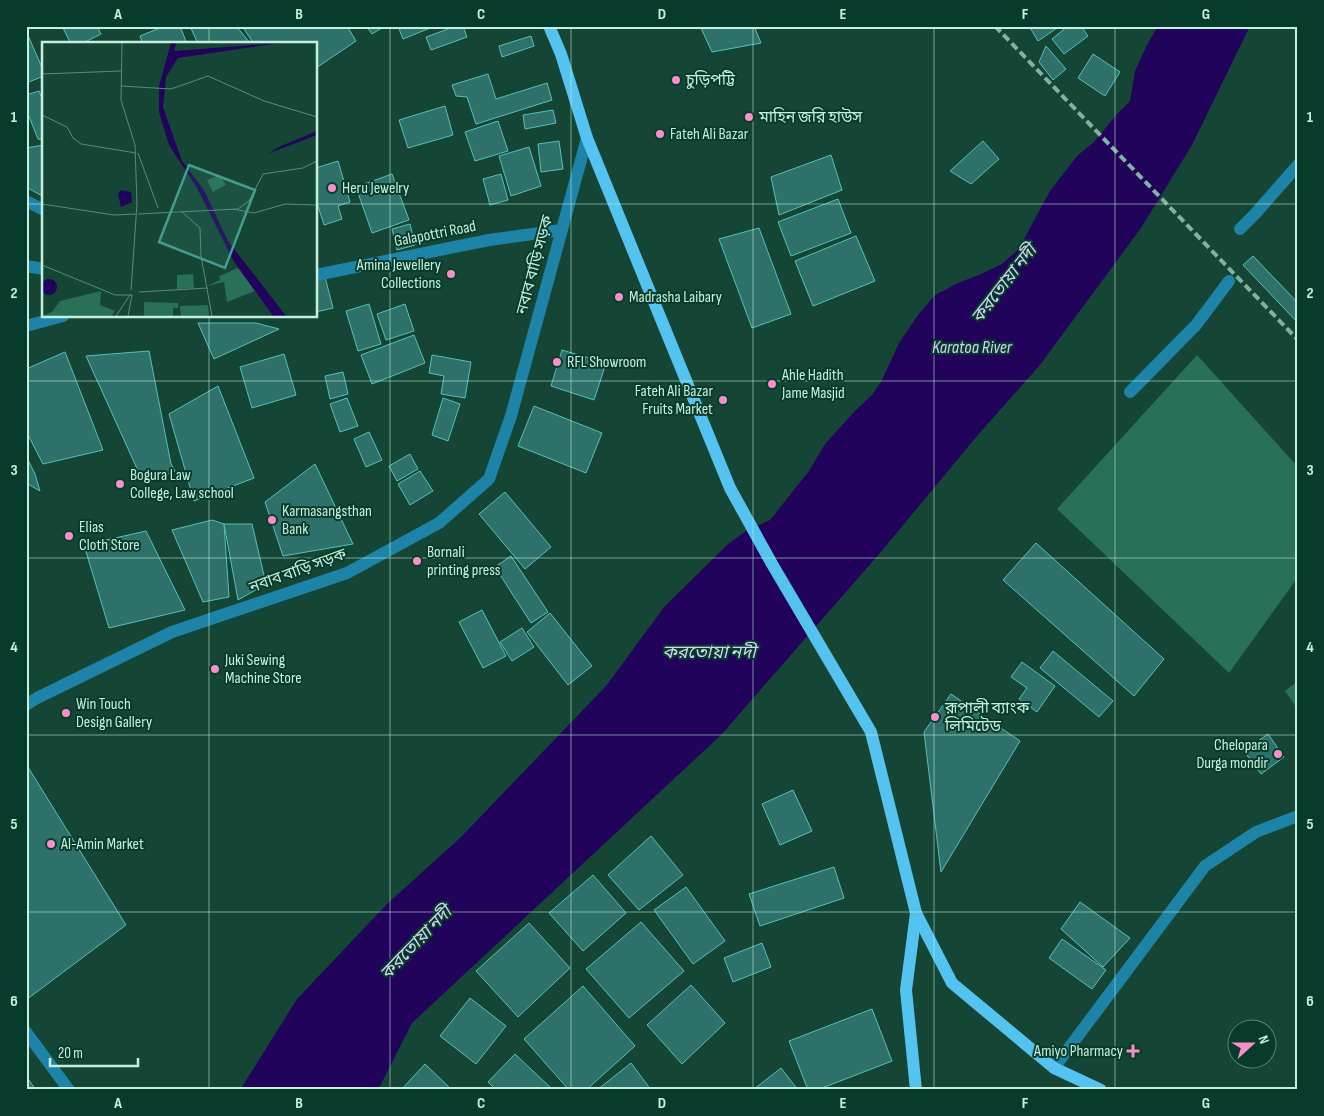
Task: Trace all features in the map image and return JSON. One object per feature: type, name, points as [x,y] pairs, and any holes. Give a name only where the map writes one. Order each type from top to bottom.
[{"type":"main road","points":[[549,26],[561,54],[587,138],[730,488],[772,564],[871,732],[916,913],[952,983],[1054,1068],[1101,1090]]},
{"type":"main road","points":[[916,913],[906,990],[916,1090]]},
{"type":"street","name":"নবাব বাড়ি সড়ক","points":[[26,705],[172,632],[347,572],[438,523],[489,479],[511,416],[587,138]]},
{"type":"street","points":[[1240,229],[1298,165]]},
{"type":"street","points":[[26,201],[42,209]]},
{"type":"street","name":"Galapottri Road","points":[[318,275],[488,240],[561,230]]},
{"type":"street","points":[[26,266],[42,269]]},
{"type":"street","points":[[1130,392],[1196,325],[1229,282]]},
{"type":"street","points":[[26,326],[56,318]]},
{"type":"street","points":[[1054,1068],[1206,866],[1256,832],[1298,816]]},
{"type":"street","points":[[26,1032],[69,1090]]},
{"type":"green space","points":[[1197,355],[1298,467],[1298,577],[1229,673],[1057,509]]},
{"type":"green space","points":[[1298,681],[1298,710],[1285,691]]},
{"type":"water","points":[[1158,26],[1250,26],[1192,145],[1141,228],[1040,365],[977,436],[880,553],[721,735],[412,1023],[378,1090],[240,1090],[297,999],[387,904],[461,837],[606,686],[665,606],[728,544],[746,531],[770,520],[809,471],[825,444],[872,395],[881,382],[899,343],[918,315],[935,295],[1002,264],[1018,250],[1050,191],[1078,155],[1094,142],[1130,101],[1135,71]]},
{"type":"building","points":[[62,26],[97,26],[101,34],[85,42],[70,42]]},
{"type":"building","points":[[165,26],[180,26],[186,42],[142,42],[140,36]]},
{"type":"building","points":[[190,26],[236,26],[249,42],[197,42]]},
{"type":"building","points":[[242,26],[347,26],[356,41],[318,67],[318,42],[253,42]]},
{"type":"building","points":[[366,26],[385,26],[372,34]]},
{"type":"building","points":[[398,26],[435,26],[403,39]]},
{"type":"building","points":[[456,26],[463,26],[467,37],[431,50],[426,37]]},
{"type":"building","points":[[700,26],[754,26],[761,43],[712,52]]},
{"type":"building","points":[[1029,26],[1060,26],[1038,41]]},
{"type":"building","points":[[1068,26],[1081,26],[1088,36],[1064,54],[1052,39]]},
{"type":"building","points":[[26,31],[42,67],[42,77],[26,83]]},
{"type":"building","points":[[531,36],[534,46],[502,57],[499,46]]},
{"type":"building","points":[[1046,46],[1066,69],[1053,80],[1039,62]]},
{"type":"building","points":[[1093,54],[1120,72],[1105,96],[1078,78]]},
{"type":"building","points":[[488,74],[496,99],[547,83],[552,100],[476,124],[467,97],[456,96],[452,85]]},
{"type":"building","points":[[39,91],[42,98],[42,140],[38,139],[26,109],[26,95]]},
{"type":"building","points":[[445,106],[453,135],[408,148],[399,120]]},
{"type":"building","points":[[553,110],[556,123],[525,129],[523,115]]},
{"type":"building","points":[[498,121],[508,151],[475,161],[465,132]]},
{"type":"building","points":[[559,141],[563,169],[541,172],[538,144]]},
{"type":"building","points":[[983,141],[999,159],[971,184],[950,171]]},
{"type":"building","points":[[42,145],[42,196],[26,187],[26,148]]},
{"type":"building","points":[[529,147],[541,186],[511,196],[499,156]]},
{"type":"building","points":[[831,155],[842,190],[779,215],[771,177]]},
{"type":"building","points":[[338,161],[350,202],[338,206],[342,219],[324,225],[318,206],[318,167]]},
{"type":"building","points":[[392,174],[409,220],[372,233],[356,187]]},
{"type":"building","points":[[501,174],[508,200],[490,205],[483,179]]},
{"type":"building","points":[[838,199],[851,233],[791,256],[778,222]]},
{"type":"building","points":[[410,224],[415,245],[397,250],[392,229]]},
{"type":"building","points":[[759,228],[791,314],[752,328],[719,239]]},
{"type":"building","points":[[856,236],[875,281],[813,306],[795,261]]},
{"type":"building","points":[[1253,256],[1298,303],[1298,323],[1243,265]]},
{"type":"building","points":[[325,277],[333,308],[318,312],[318,279]]},
{"type":"building","points":[[369,304],[381,344],[358,351],[346,311]]},
{"type":"building","points":[[405,304],[414,331],[386,340],[377,314]]},
{"type":"building","points":[[198,323],[256,323],[279,329],[214,359]]},
{"type":"building","points":[[414,335],[425,363],[372,384],[361,355]]},
{"type":"building","points":[[562,350],[606,363],[594,400],[551,386]]},
{"type":"building","points":[[149,351],[171,464],[175,471],[144,484],[86,356]]},
{"type":"building","points":[[65,352],[103,450],[43,464],[26,431],[26,369]]},
{"type":"building","points":[[284,354],[296,395],[252,408],[240,367]]},
{"type":"building","points":[[432,355],[471,362],[465,398],[441,394],[444,376],[429,373]]},
{"type":"building","points":[[343,372],[348,394],[330,399],[325,376]]},
{"type":"building","points":[[218,386],[254,478],[194,501],[169,414]]},
{"type":"building","points":[[347,398],[358,426],[340,432],[330,404]]},
{"type":"building","points":[[443,398],[460,404],[448,441],[432,435]]},
{"type":"building","points":[[534,406],[602,433],[586,473],[518,446]]},
{"type":"building","points":[[369,432],[382,460],[366,467],[354,439]]},
{"type":"building","points":[[410,454],[418,469],[397,481],[389,466]]},
{"type":"building","points":[[26,456],[35,474],[40,491],[26,483]]},
{"type":"building","points":[[315,464],[353,544],[283,556],[265,502]]},
{"type":"building","points":[[420,471],[433,491],[410,505],[398,484]]},
{"type":"building","points":[[505,492],[551,547],[525,569],[479,514]]},
{"type":"building","points":[[212,520],[224,524],[229,597],[203,602],[172,530]]},
{"type":"building","points":[[224,524],[252,524],[266,584],[238,600]]},
{"type":"building","points":[[146,531],[185,610],[109,628],[84,545]]},
{"type":"building","points":[[1036,543],[1164,659],[1134,696],[1003,580]]},
{"type":"building","points":[[511,556],[548,612],[531,623],[495,567]]},
{"type":"building","points":[[482,610],[506,656],[483,668],[459,622]]},
{"type":"building","points":[[550,613],[592,666],[568,685],[527,632]]},
{"type":"building","points":[[522,628],[534,647],[512,661],[500,642]]},
{"type":"building","points":[[1053,651],[1113,701],[1099,717],[1040,668]]},
{"type":"building","points":[[1022,662],[1055,686],[1037,712],[1019,699],[1027,688],[1011,677]]},
{"type":"building","points":[[951,694],[1020,741],[941,872],[924,732]]},
{"type":"building","points":[[1268,734],[1284,757],[1261,774],[1244,751]]},
{"type":"building","name":"Al-Amin Market","points":[[26,764],[126,925],[26,1000]]},
{"type":"building","points":[[793,790],[812,831],[780,845],[762,804]]},
{"type":"building","points":[[651,836],[683,875],[639,910],[608,875]]},
{"type":"building","points":[[834,867],[844,898],[760,926],[749,894]]},
{"type":"building","points":[[593,875],[626,913],[583,951],[549,913]]},
{"type":"building","points":[[686,887],[725,941],[693,964],[654,910]]},
{"type":"building","points":[[1080,902],[1130,938],[1103,967],[1061,929]]},
{"type":"building","points":[[641,922],[684,971],[629,1018],[586,969]]},
{"type":"building","points":[[529,923],[570,968],[518,1017],[476,971]]},
{"type":"building","points":[[1062,939],[1106,970],[1092,989],[1049,958]]},
{"type":"building","points":[[762,943],[771,967],[733,982],[724,958]]},
{"type":"building","points":[[691,985],[725,1023],[682,1064],[647,1025]]},
{"type":"building","points":[[583,986],[635,1046],[586,1090],[569,1090],[524,1039]]},
{"type":"building","points":[[470,998],[506,1026],[476,1064],[440,1036]]},
{"type":"building","points":[[872,1009],[892,1061],[817,1090],[808,1090],[789,1041]]},
{"type":"building","points":[[515,1054],[553,1090],[496,1090],[488,1082]]},
{"type":"building","points":[[631,1063],[651,1090],[597,1090]]},
{"type":"building","points":[[425,1064],[452,1090],[401,1090]]},
{"type":"building","points":[[781,1068],[798,1090],[753,1090]]},
{"type":"building","points":[[26,1076],[36,1090],[26,1090]]},
{"type":"railway","points":[[995,26],[1298,340]]},
{"type":"place","name":"চুড়িপট্টি","points":[[676,80]]},
{"type":"place","name":"মাহিন জরি হাউস","points":[[749,117]]},
{"type":"place","name":"Fateh Ali Bazar","points":[[660,134]]},
{"type":"place","name":"Heru Jewelry","points":[[332,188]]},
{"type":"place","name":"Amina Jewellery Collections","points":[[451,274]]},
{"type":"place","name":"Madrasha Laibary","points":[[619,297]]},
{"type":"place","name":"RFL Showroom","points":[[557,362]]},
{"type":"place","name":"Ahle Hadith Jame Masjid","points":[[772,384]]},
{"type":"place","name":"Fateh Ali Bazar Fruits Market","points":[[723,400]]},
{"type":"place","name":"Bogura Law College, Law school","points":[[120,484]]},
{"type":"place","name":"Karmasangsthan Bank","points":[[272,520]]},
{"type":"place","name":"Elias Cloth Store","points":[[69,536]]},
{"type":"place","name":"Bornali printing press","points":[[417,561]]},
{"type":"place","name":"Juki Sewing Machine Store","points":[[215,669]]},
{"type":"place","name":"Win Touch Design Gallery","points":[[66,713]]},
{"type":"place","name":"রূপালী ব্যাংক লিমিটেড","points":[[935,717]]},
{"type":"place","name":"Chelopara Durga mondir","points":[[1278,754]]},
{"type":"place","name":"Al-Amin Market","points":[[51,844]]},
{"type":"place","name":"Amiyo Pharmacy","points":[[1133,1051]]},
{"type":"water label","name":"করতোয়া নদী","points":[[1004,284]]},
{"type":"water label","name":"Karatoa River","points":[[972,347]]},
{"type":"water label","name":"করতোয়া নদী","points":[[709,652]]},
{"type":"water label","name":"করতোয়া নদী","points":[[416,943]]}]
